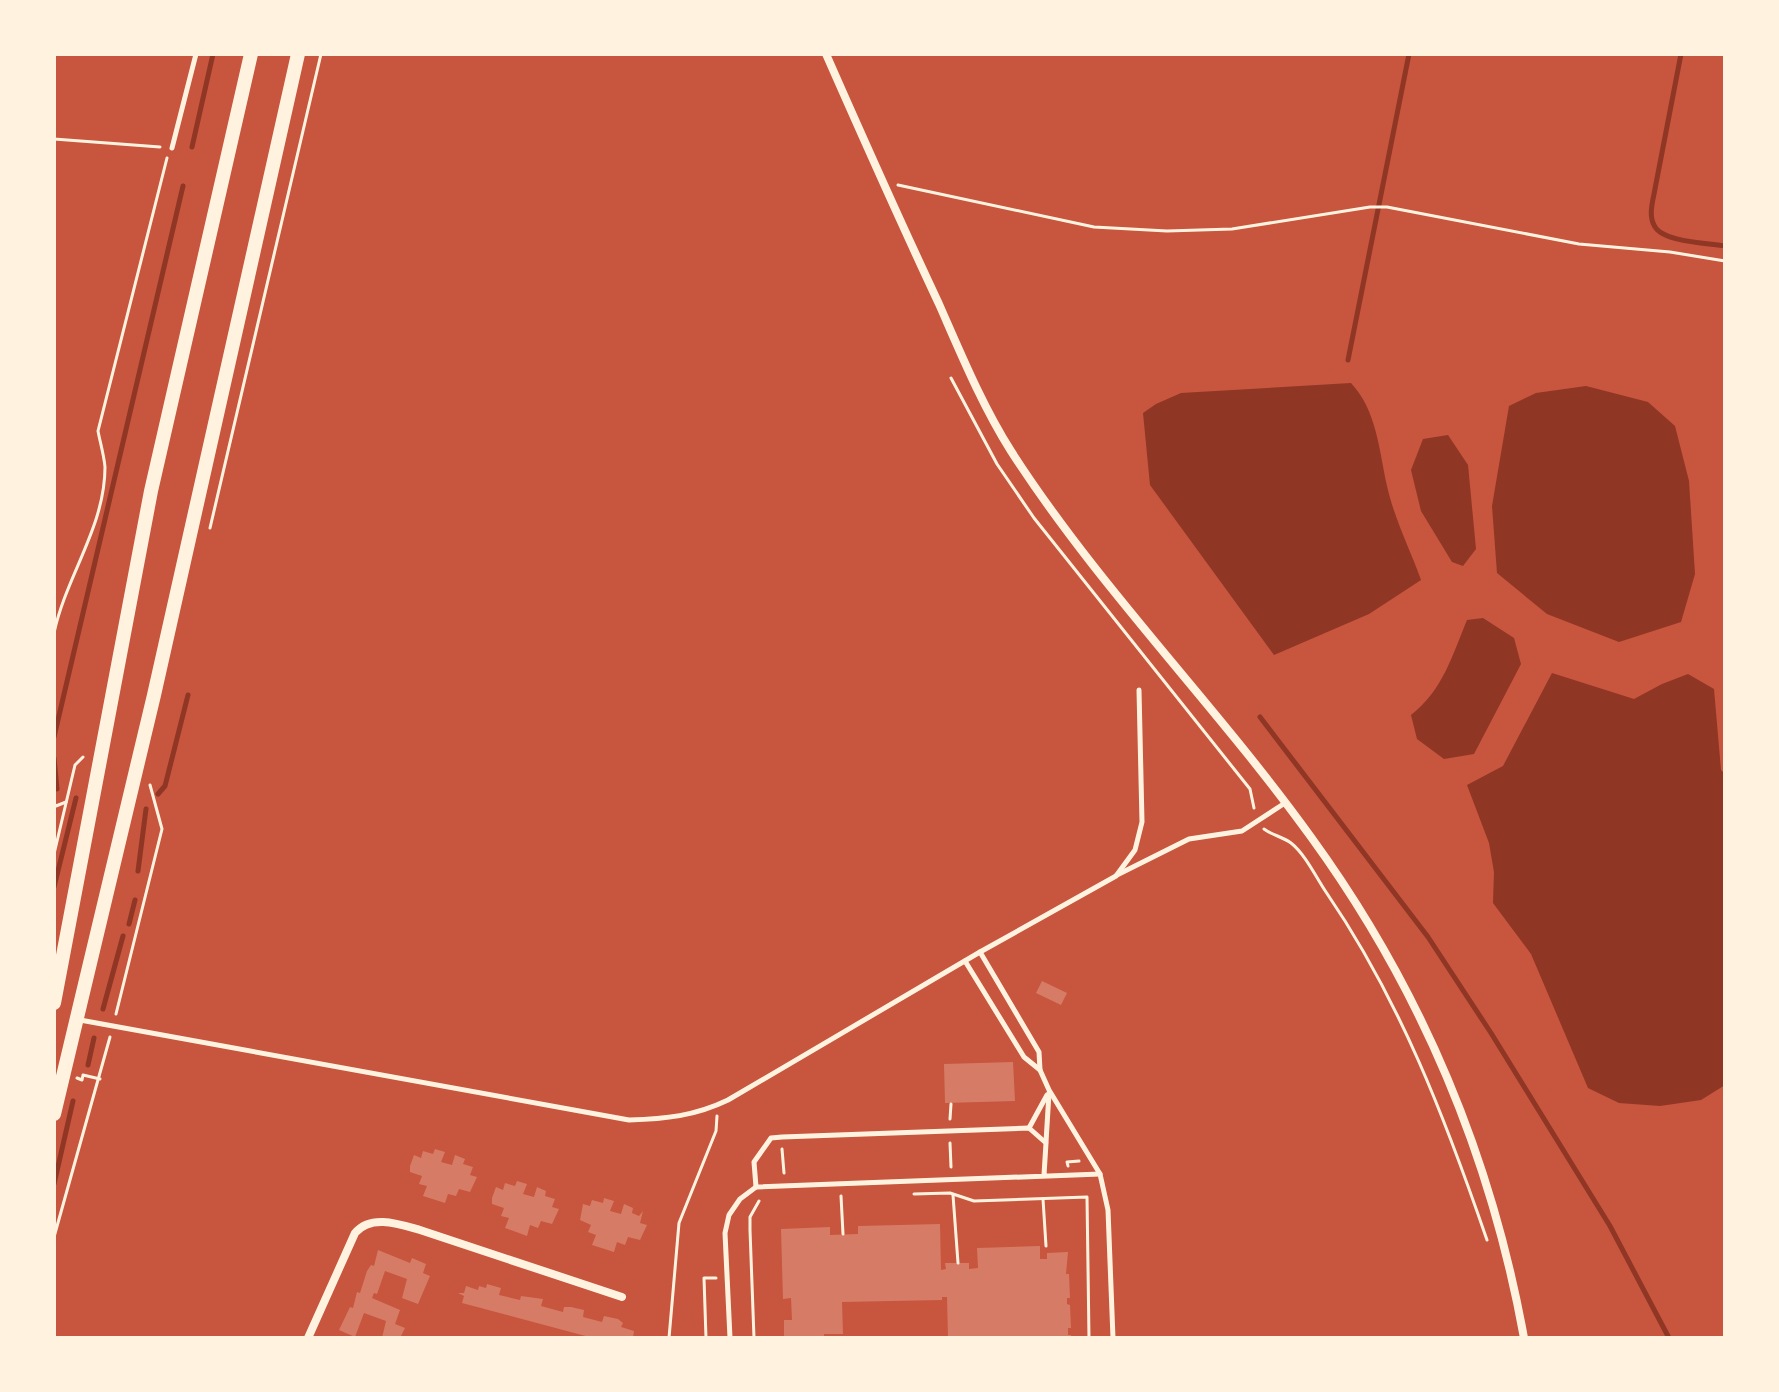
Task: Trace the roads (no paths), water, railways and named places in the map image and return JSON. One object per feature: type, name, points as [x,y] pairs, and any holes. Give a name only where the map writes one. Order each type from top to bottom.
[{"type":"main road","points":[[54,1003],[151,491],[251,54]]},
{"type":"main road","points":[[54,1114],[298,54]]},
{"type":"street","points":[[826,54],[972,378],[1009,448],[1039,493],[1285,803],[1365,916],[1407,989],[1465,1117],[1509,1264],[1524,1338]]},
{"type":"street","points":[[308,1338],[355,1233],[361,1226],[386,1222],[420,1230],[622,1297]]},
{"type":"lane","points":[[172,148],[196,54]]},
{"type":"lane","points":[[1116,876],[1135,850],[1142,822],[1139,690]]},
{"type":"lane","points":[[75,1019],[629,1120],[667,1119],[718,1105],[1116,876],[1189,839],[1242,831],[1285,803]]},
{"type":"lane","points":[[980,952],[1039,1052],[1040,1070],[1049,1090],[1100,1174],[1108,1210],[1113,1338]]},
{"type":"lane","points":[[965,961],[1024,1057],[1040,1070]]},
{"type":"lane","points":[[1029,1128],[1049,1090]]},
{"type":"lane","points":[[1044,1175],[1049,1090]]},
{"type":"lane","points":[[756,1187],[754,1162],[771,1138],[1029,1128],[1046,1143]]},
{"type":"lane","points":[[730,1338],[725,1233],[729,1215],[740,1199],[756,1187],[1100,1174]]},
{"type":"waterway","points":[[192,147],[213,54]]},
{"type":"waterway","points":[[1348,360],[1409,54]]},
{"type":"waterway","points":[[1681,54],[1652,202],[1652,218],[1658,231],[1666,235],[1685,241],[1725,246]]},
{"type":"waterway","points":[[54,737],[183,186]]},
{"type":"waterway","points":[[158,794],[165,786],[188,695]]},
{"type":"waterway","points":[[1260,717],[1428,937],[1610,1226],[1669,1338]]},
{"type":"waterway","points":[[54,758],[57,789]]},
{"type":"waterway","points":[[54,887],[76,798]]},
{"type":"waterway","points":[[138,871],[146,809]]},
{"type":"waterway","points":[[129,924],[135,900]]},
{"type":"waterway","points":[[103,1009],[123,936]]},
{"type":"waterway","points":[[88,1065],[94,1038]]},
{"type":"waterway","points":[[54,1184],[73,1101]]}]
